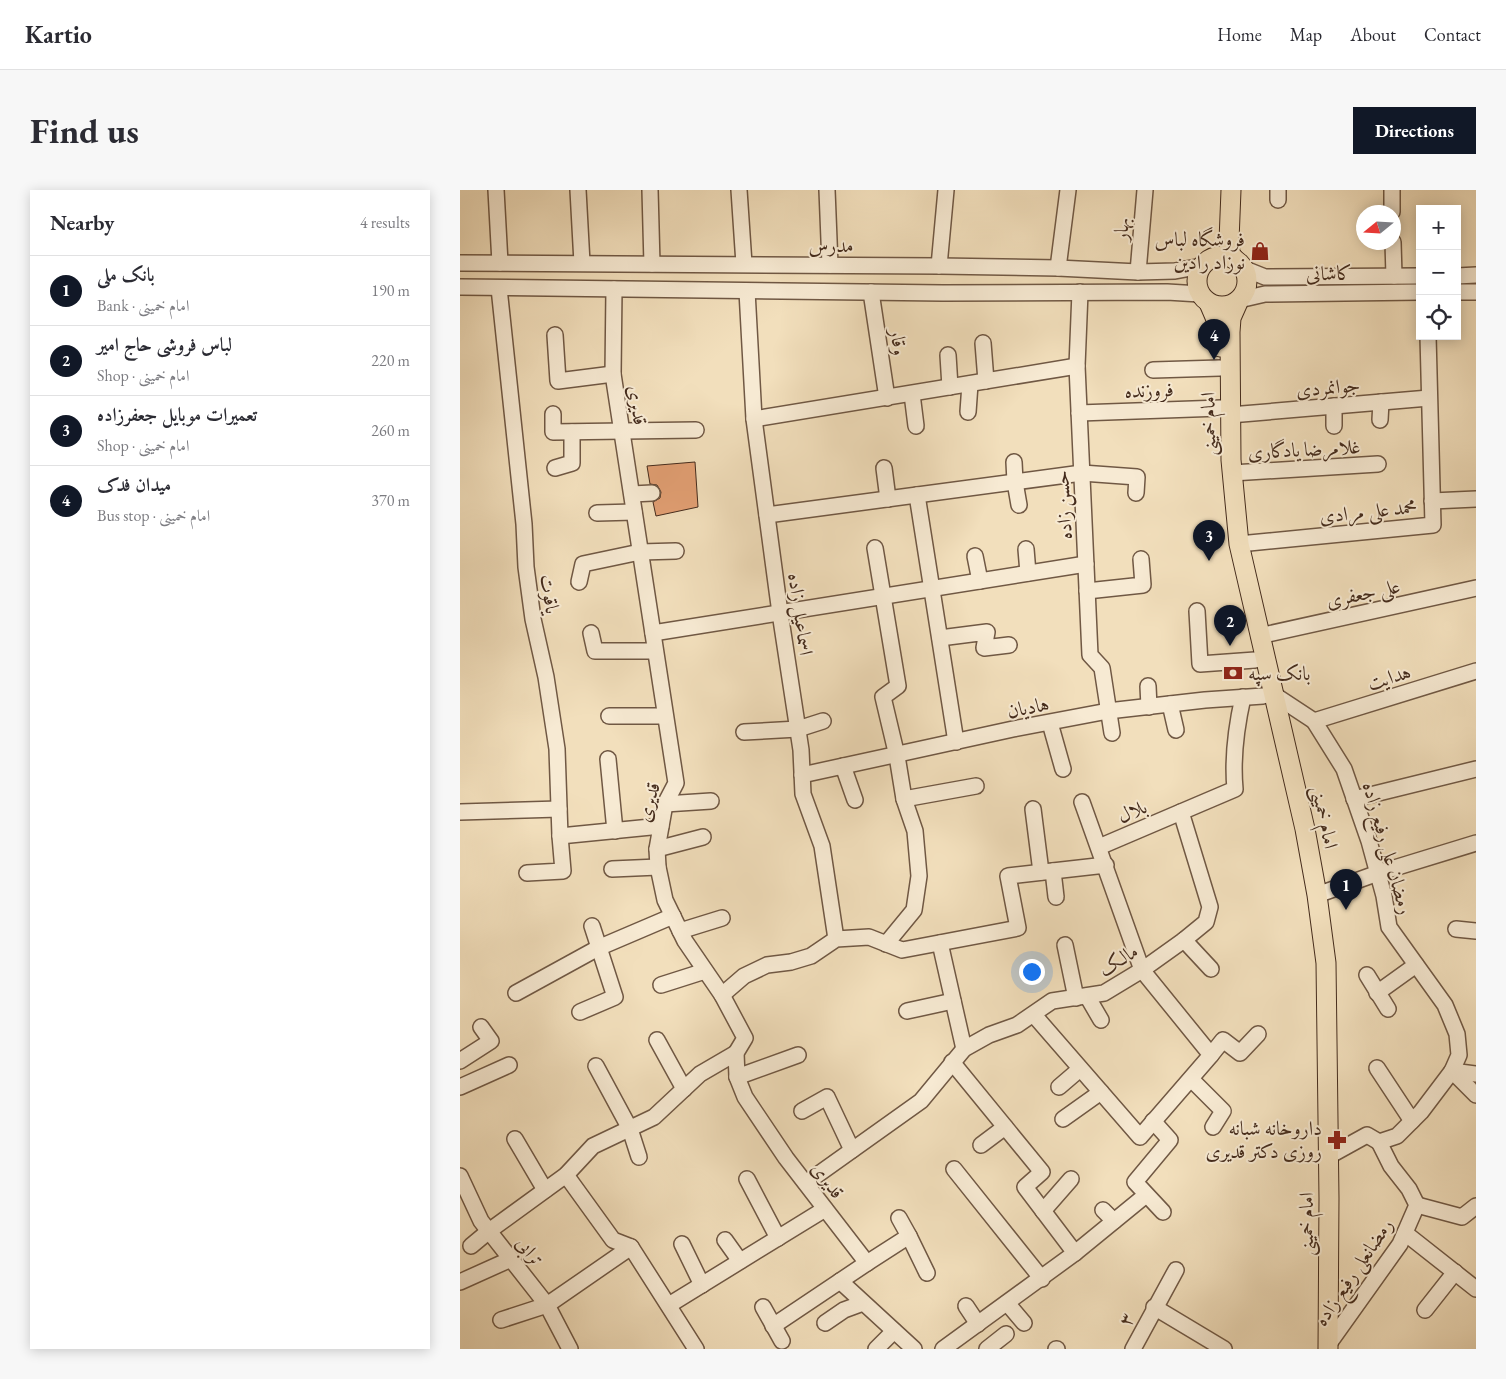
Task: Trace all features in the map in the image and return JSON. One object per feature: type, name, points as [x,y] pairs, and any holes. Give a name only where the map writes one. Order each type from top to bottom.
[{"type":"main road","points":[[1220,190],[1219,244],[1198,275],[1197,284],[1205,298],[1223,307],[1239,300],[1246,290],[1248,283],[1240,264],[1230,252],[1231,190]]},
{"type":"main road","points":[[1208,262],[1228,256],[1240,264]]},
{"type":"main road","name":"امام خمینی","points":[[1205,298],[1218,324],[1220,368],[1239,544],[1259,636],[1268,695],[1306,892],[1313,964],[1322,1347]]},
{"type":"main road","name":"امام خمینی","points":[[1239,300],[1231,318],[1226,412],[1220,457],[1229,537],[1240,599],[1255,660],[1290,761],[1318,895],[1326,963],[1328,1156],[1322,1347]]},
{"type":"street","points":[[496,190],[500,263]]},
{"type":"street","points":[[578,190],[582,263]]},
{"type":"street","points":[[650,190],[652,264]]},
{"type":"street","points":[[739,190],[744,264]]},
{"type":"street","points":[[827,190],[830,265]]},
{"type":"street","points":[[938,266],[946,190]]},
{"type":"street","points":[[1058,268],[1068,190]]},
{"type":"street","name":"بهار","points":[[1138,272],[1145,190]]},
{"type":"street","points":[[1392,190],[1392,205]]},
{"type":"street","points":[[1393,250],[1394,276]]},
{"type":"street","name":"مدرس","points":[[460,263],[938,266],[1058,268],[1138,272],[1175,271],[1208,262]]},
{"type":"street","points":[[698,264],[700,290]]},
{"type":"street","name":"کاشانی","points":[[1240,264],[1265,278],[1416,276]]},
{"type":"street","points":[[1461,276],[1476,276]]},
{"type":"street","points":[[460,287],[614,290],[1080,292],[1205,298]]},
{"type":"street","name":"یاقوت","points":[[499,288],[524,514],[526,567],[533,619],[546,677],[557,749],[563,871],[527,873]]},
{"type":"street","name":"قدیری","points":[[614,290],[613,374],[676,783],[665,804],[657,849],[658,867],[665,900],[680,931],[722,995],[745,1038],[736,1053],[737,1078],[746,1097],[786,1158],[867,1263]]},
{"type":"street","name":"اسماعیل زاده","points":[[747,291],[754,419],[780,613],[801,750],[803,794],[822,846],[836,939]]},
{"type":"street","name":"وقار","points":[[871,292],[887,398]]},
{"type":"street","name":"حسن زاده","points":[[1080,292],[1077,366],[1090,656],[1102,668],[1112,733]]},
{"type":"street","name":"کاشانی","points":[[1239,300],[1266,294],[1416,292]]},
{"type":"street","points":[[1461,292],[1476,292]]},
{"type":"street","points":[[555,335],[558,381],[613,374]]},
{"type":"street","name":"محمد علی مرادی","points":[[1239,544],[1433,525],[1428,340]]},
{"type":"street","points":[[983,343],[986,381]]},
{"type":"street","points":[[948,355],[950,388]]},
{"type":"street","points":[[754,419],[1077,366]]},
{"type":"street","points":[[1153,370],[1220,368]]},
{"type":"street","points":[[968,412],[970,384]]},
{"type":"street","points":[[912,394],[916,426]]},
{"type":"street","name":"جوانمردی","points":[[1226,412],[1429,398]]},
{"type":"street","points":[[1380,420],[1381,402]]},
{"type":"street","points":[[1334,406],[1334,426]]},
{"type":"street","name":"فروزنده","points":[[1079,413],[1226,412]]},
{"type":"street","points":[[553,414],[553,432],[696,430]]},
{"type":"street","points":[[555,468],[572,463],[572,432]]},
{"type":"street","points":[[1014,462],[1019,504]]},
{"type":"street","name":"غلامرضا یادگاری","points":[[1232,473],[1378,464]]},
{"type":"street","points":[[884,468],[888,499]]},
{"type":"street","points":[[767,515],[1082,473],[1137,477],[1136,493]]},
{"type":"street","points":[[632,494],[652,493]]},
{"type":"street","points":[[917,495],[956,742]]},
{"type":"street","points":[[1432,501],[1476,499]]},
{"type":"street","points":[[596,513],[634,512]]},
{"type":"street","points":[[875,548],[898,686],[883,697],[897,756],[904,799],[915,830],[919,876],[914,910],[886,944]]},
{"type":"street","points":[[1026,549],[1028,573]]},
{"type":"street","points":[[579,582],[583,564],[640,552],[676,551]]},
{"type":"street","points":[[975,556],[980,581]]},
{"type":"street","points":[[1087,591],[1143,585],[1141,559]]},
{"type":"street","points":[[652,633],[1086,564]]},
{"type":"street","name":"علی جعفری","points":[[1259,636],[1476,588]]},
{"type":"street","points":[[1197,612],[1200,664],[1255,660]]},
{"type":"street","points":[[940,638],[987,632],[984,648],[1009,644]]},
{"type":"street","points":[[591,633],[595,651],[655,651]]},
{"type":"street","name":"هدایت","points":[[1314,721],[1476,671]]},
{"type":"street","points":[[1148,686],[1149,707]]},
{"type":"street","name":"هادیان","points":[[802,775],[1108,712],[1268,695]]},
{"type":"street","name":"رمضان علی رفیع زاده","points":[[1268,695],[1314,721],[1344,769],[1369,841],[1390,927],[1445,1005],[1457,1034],[1459,1055],[1452,1071],[1421,1112],[1397,1136],[1379,1142],[1367,1135],[1328,1156]]},
{"type":"street","points":[[1182,812],[1234,788],[1235,733],[1243,697]]},
{"type":"street","points":[[1170,704],[1176,730]]},
{"type":"street","points":[[609,716],[665,716]]},
{"type":"street","points":[[744,732],[798,729],[823,721]]},
{"type":"street","points":[[1050,723],[1063,769]]},
{"type":"street","points":[[608,759],[615,831]]},
{"type":"street","points":[[843,766],[854,800]]},
{"type":"street","points":[[1354,799],[1476,769]]},
{"type":"street","points":[[904,799],[976,786]]},
{"type":"street","points":[[665,804],[711,801]]},
{"type":"street","points":[[1082,802],[1142,970],[1211,1055]]},
{"type":"street","points":[[460,812],[559,809]]},
{"type":"street","points":[[1033,810],[1047,872],[1056,897]]},
{"type":"street","name":"بلال","points":[[1099,847],[1182,812]]},
{"type":"street","name":"مالک","points":[[806,1183],[921,1101],[964,1049],[989,1035],[1017,1025],[1034,1015],[1052,1000],[1104,993],[1142,970],[1206,922],[1210,907],[1182,812]]},
{"type":"street","points":[[560,836],[661,826]]},
{"type":"street","points":[[657,849],[703,837]]},
{"type":"street","points":[[1318,895],[1378,873],[1476,843]]},
{"type":"street","points":[[722,995],[744,976],[766,965],[791,962],[811,956],[836,939],[869,936],[902,950],[1018,928],[1008,876],[1106,865]]},
{"type":"street","points":[[612,869],[658,867]]},
{"type":"street","points":[[516,992],[598,948],[673,916]]},
{"type":"street","points":[[680,931],[722,918]]},
{"type":"street","points":[[580,1012],[615,997],[592,926]]},
{"type":"street","points":[[1456,929],[1476,931]]},
{"type":"street","points":[[1184,940],[1211,969]]},
{"type":"street","points":[[940,943],[964,1049]]},
{"type":"street","points":[[1065,945],[1082,997],[1100,1020]]},
{"type":"street","points":[[1377,993],[1416,965]]},
{"type":"street","points":[[662,985],[705,971]]},
{"type":"street","points":[[1367,975],[1388,1009]]},
{"type":"street","points":[[907,1010],[953,1001]]},
{"type":"street","points":[[1034,1015],[1140,1137],[1223,1040],[1240,1053],[1258,1034]]},
{"type":"street","points":[[460,1061],[492,1042],[481,1027]]},
{"type":"street","points":[[657,1040],[684,1088]]},
{"type":"street","points":[[471,1246],[489,1230],[566,1175],[593,1146],[654,1117],[700,1074],[736,1053]]},
{"type":"street","points":[[737,1078],[798,1055]]},
{"type":"street","points":[[952,1062],[1042,1172],[1025,1187],[1075,1253]]},
{"type":"street","points":[[460,1087],[510,1065]]},
{"type":"street","points":[[596,1066],[630,1129],[639,1157]]},
{"type":"street","points":[[1377,1068],[1412,1121]]},
{"type":"street","points":[[1058,1087],[1080,1069]]},
{"type":"street","points":[[1452,1071],[1476,1074]]},
{"type":"street","points":[[1452,1071],[1476,1095]]},
{"type":"street","points":[[1191,1079],[1223,1111],[1213,1127]]},
{"type":"street","points":[[1063,1119],[1101,1092]]},
{"type":"street","points":[[802,1111],[827,1097],[852,1150]]},
{"type":"street","points":[[1153,1122],[1170,1140],[1134,1182],[1163,1212]]},
{"type":"street","points":[[981,1145],[1005,1127]]},
{"type":"street","points":[[515,1139],[545,1190]]},
{"type":"street","name":"رمضانعلی رفیع زاده","points":[[1322,1347],[1400,1244],[1417,1205],[1409,1189],[1391,1166],[1379,1142]]},
{"type":"street","points":[[954,1169],[1042,1278]]},
{"type":"street","points":[[566,1175],[613,1240],[631,1247],[696,1349]]},
{"type":"street","name":"ترابی","points":[[460,1176],[481,1221],[547,1305],[570,1349]]},
{"type":"street","points":[[1043,1211],[1071,1179]]},
{"type":"street","points":[[747,1180],[778,1238]]},
{"type":"street","points":[[943,1349],[1075,1253],[1146,1195]]},
{"type":"street","points":[[1417,1205],[1462,1217],[1476,1206]]},
{"type":"street","points":[[668,1305],[825,1209]]},
{"type":"street","points":[[1103,1210],[1114,1221]]},
{"type":"street","points":[[898,1218],[927,1273]]},
{"type":"street","points":[[1405,1233],[1476,1289]]},
{"type":"street","points":[[773,1326],[909,1236]]},
{"type":"street","points":[[724,1240],[740,1261]]},
{"type":"street","points":[[682,1244],[702,1285]]},
{"type":"street","points":[[501,1320],[547,1305],[631,1247]]},
{"type":"street","points":[[462,1277],[511,1259]]},
{"type":"street","name":"۳","points":[[1133,1349],[1154,1307],[1176,1270]]},
{"type":"street","points":[[1425,1310],[1455,1272]]},
{"type":"street","points":[[840,1281],[914,1349]]},
{"type":"street","points":[[825,1323],[844,1310],[863,1303]]},
{"type":"street","points":[[1007,1303],[1024,1323]]},
{"type":"street","points":[[966,1306],[978,1324]]},
{"type":"street","points":[[762,1307],[782,1341]]},
{"type":"street","points":[[1154,1307],[1214,1346]]},
{"type":"street","points":[[876,1349],[894,1331]]},
{"type":"street","points":[[987,1349],[1006,1334]]},
{"type":"building","points":[[695,462],[698,507],[656,516],[653,502],[660,498],[661,492],[657,485],[650,484],[647,466]]},
{"type":"place","name":"فروشگاه لباس نوزاد رادین","points":[[1260,251]]},
{"type":"place","name":"میدان فدک","points":[[1214,360]]},
{"type":"place","name":"تعمیرات موبایل جعفرزاده","points":[[1209,561]]},
{"type":"place","name":"لباس فروشی حاج امیر","points":[[1230,646]]},
{"type":"place","name":"بانک سپه","points":[[1233,673]]},
{"type":"place","name":"بانک ملی","points":[[1346,910]]},
{"type":"place","name":"داروخانه شبانه روزی دکتر قدیری","points":[[1337,1140]]}]
